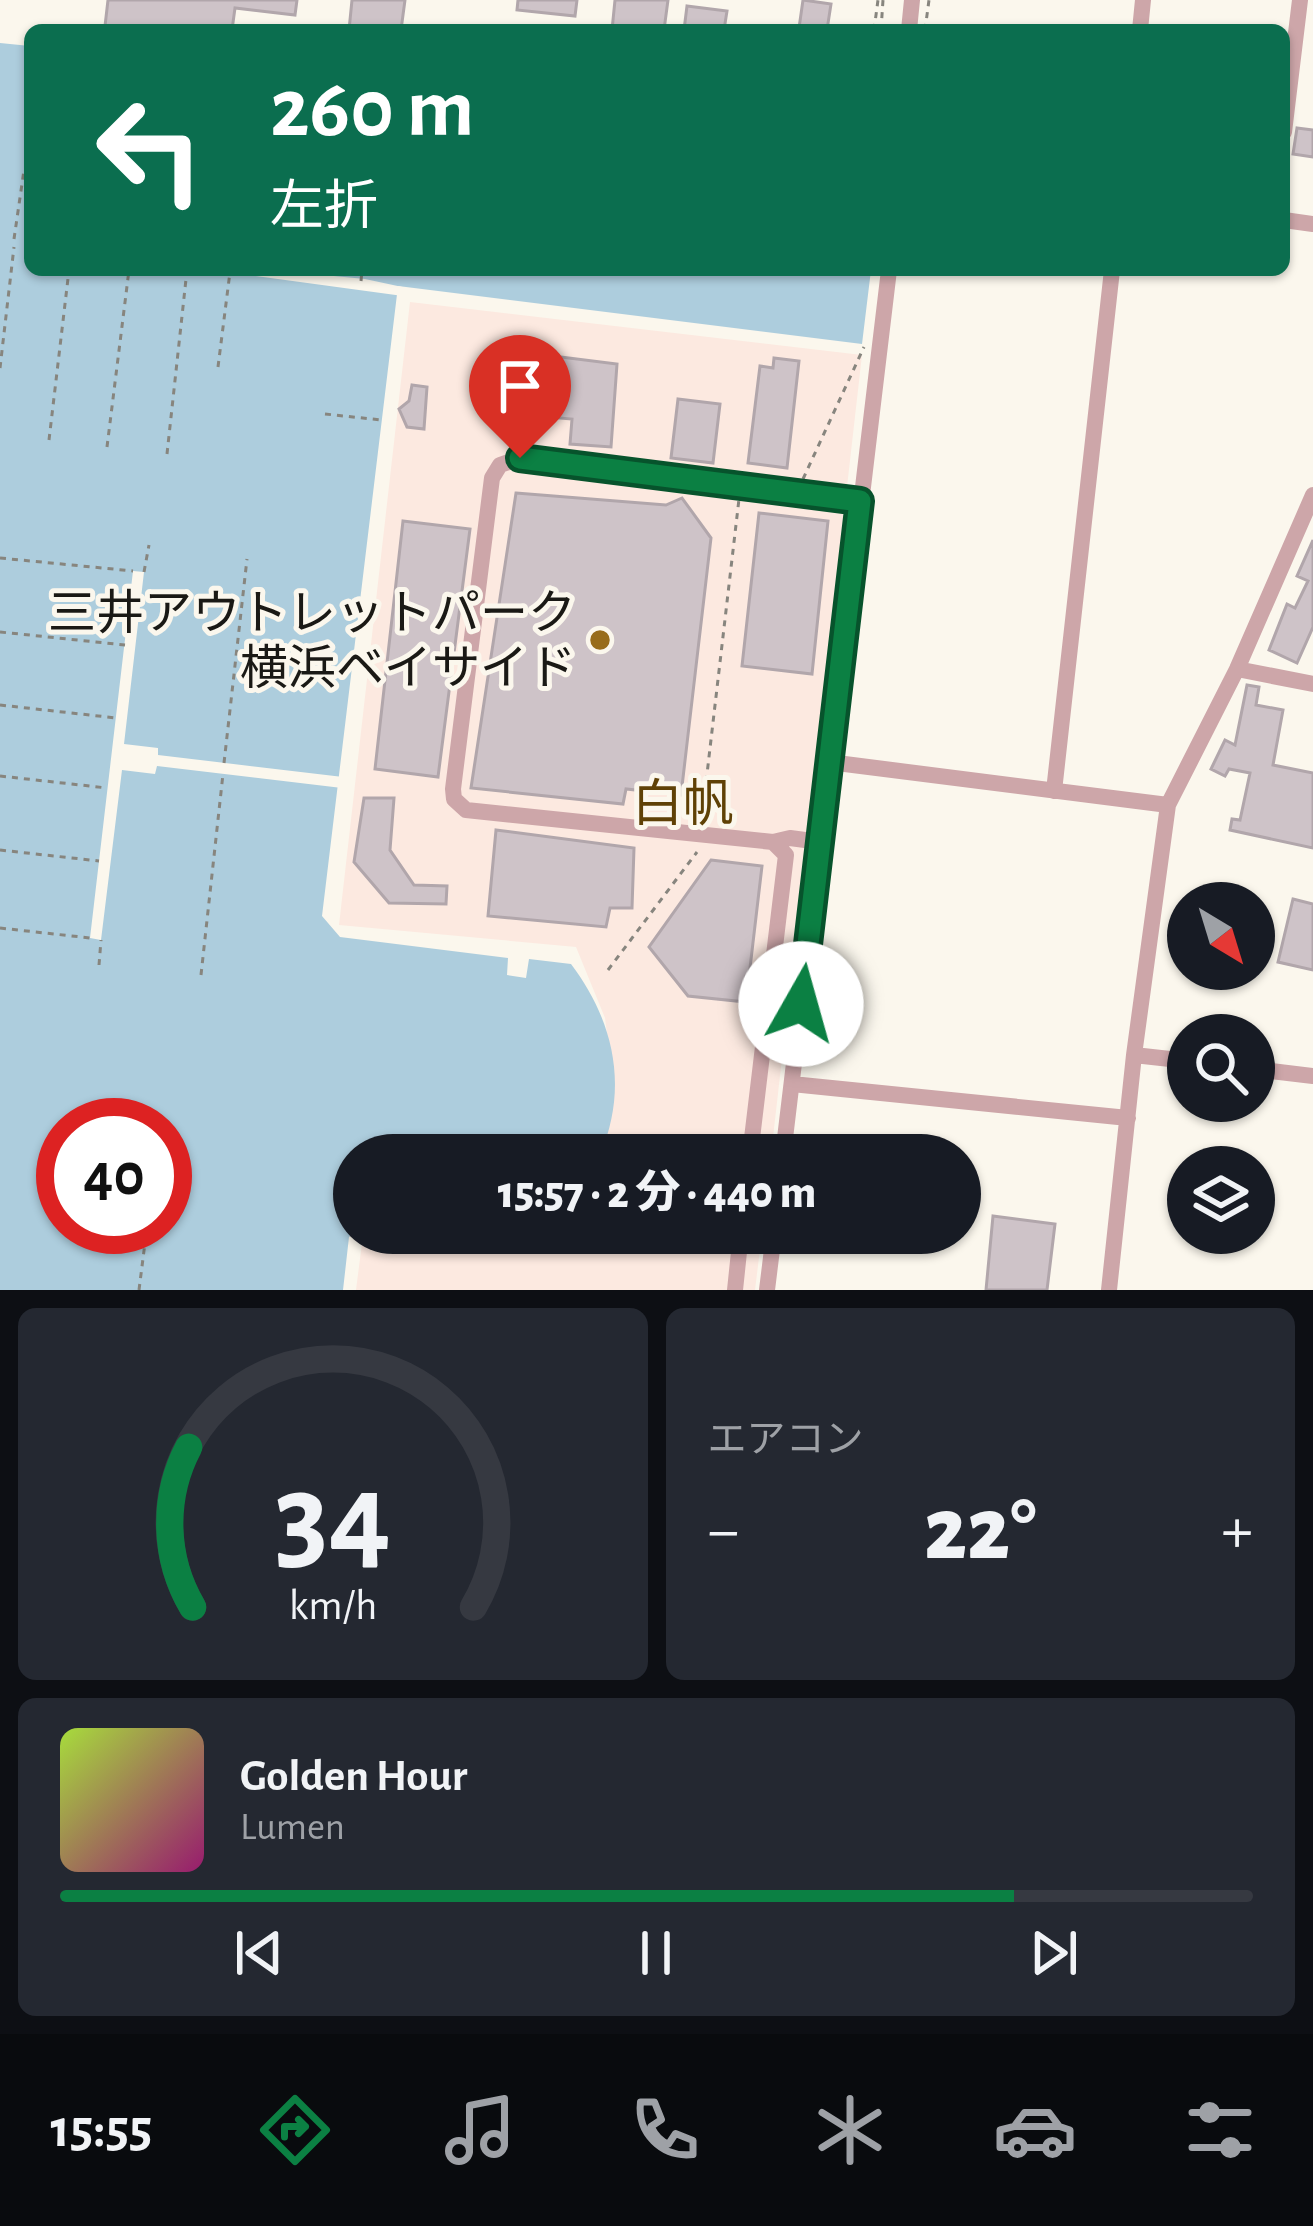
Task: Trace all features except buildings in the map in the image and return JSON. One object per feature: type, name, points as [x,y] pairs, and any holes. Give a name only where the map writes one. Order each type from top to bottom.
[{"type":"street","points":[[1290,82],[1300,0]]},
{"type":"street","points":[[786,1134],[888,276]]},
{"type":"street","points":[[1054,791],[1111,276]]},
{"type":"street","points":[[820,842],[790,838],[773,842],[466,809],[454,799],[492,478],[500,465],[520,458],[860,501]]},
{"type":"street","points":[[1109,1290],[1168,805],[1237,669],[1313,495]]},
{"type":"street","points":[[1237,669],[1313,684]]},
{"type":"street","points":[[829,763],[1168,805]]},
{"type":"street","points":[[753,1134],[786,855],[773,842]]},
{"type":"street","points":[[1134,1055],[1167,1059]]},
{"type":"street","points":[[1275,1071],[1313,1076]]},
{"type":"street","points":[[792,1084],[1128,1118]]},
{"type":"street","points":[[734,1290],[738,1254]]},
{"type":"street","points":[[767,1290],[771,1254]]},
{"type":"path","points":[[14,239],[24,170]]},
{"type":"path","points":[[0,368],[14,247]]},
{"type":"path","points":[[49,440],[68,276]]},
{"type":"path","points":[[106,447],[128,276]]},
{"type":"path","points":[[167,454],[187,276]]},
{"type":"path","points":[[218,367],[229,276]]},
{"type":"path","points":[[361,276],[361,281]]},
{"type":"path","points":[[801,484],[861,349],[866,347],[863,369]]},
{"type":"path","points":[[325,414],[382,420]]},
{"type":"path","points":[[701,825],[740,494]]},
{"type":"path","points":[[144,572],[148,545]]},
{"type":"path","points":[[0,558],[133,571]]},
{"type":"path","points":[[224,763],[247,559]]},
{"type":"path","points":[[0,632],[124,645]]},
{"type":"path","points":[[0,705],[116,718]]},
{"type":"path","points":[[201,975],[223,774]]},
{"type":"path","points":[[0,776],[107,788]]},
{"type":"path","points":[[608,970],[702,845]]},
{"type":"path","points":[[0,850],[99,861]]},
{"type":"path","points":[[0,928],[90,938]]},
{"type":"path","points":[[99,965],[101,940]]},
{"type":"path","points":[[139,1290],[144,1254]]},
{"type":"shaded area","points":[[410,302],[862,355],[773,1134],[603,1134],[614,1089],[605,1018],[576,947],[339,925]]},
{"type":"shaded area","points":[[361,1254],[759,1254],[755,1290],[356,1290]]},
{"type":"water","points":[[0,43],[24,45],[24,276],[870,276],[862,344],[398,286],[322,916],[340,937],[508,958],[507,975],[526,978],[529,959],[571,964],[607,1032],[614,1104],[608,1134],[333,1134],[333,1254],[347,1254],[343,1290],[0,1290]]},
{"type":"pier","points":[[255,276],[365,279],[407,288],[403,296]]},
{"type":"pier","points":[[133,571],[144,572],[124,744],[158,748],[158,755],[343,777],[342,788],[157,766],[155,774],[122,770],[101,940],[90,938]]},
{"type":"place","name":"三井アウトレットパーク 横浜ベイサイド","points":[[600,640]]},
{"type":"district","name":"白帆","points":[[683,803]]},
{"type":"route","points":[[520,458],[860,501],[801,1004]]}]
